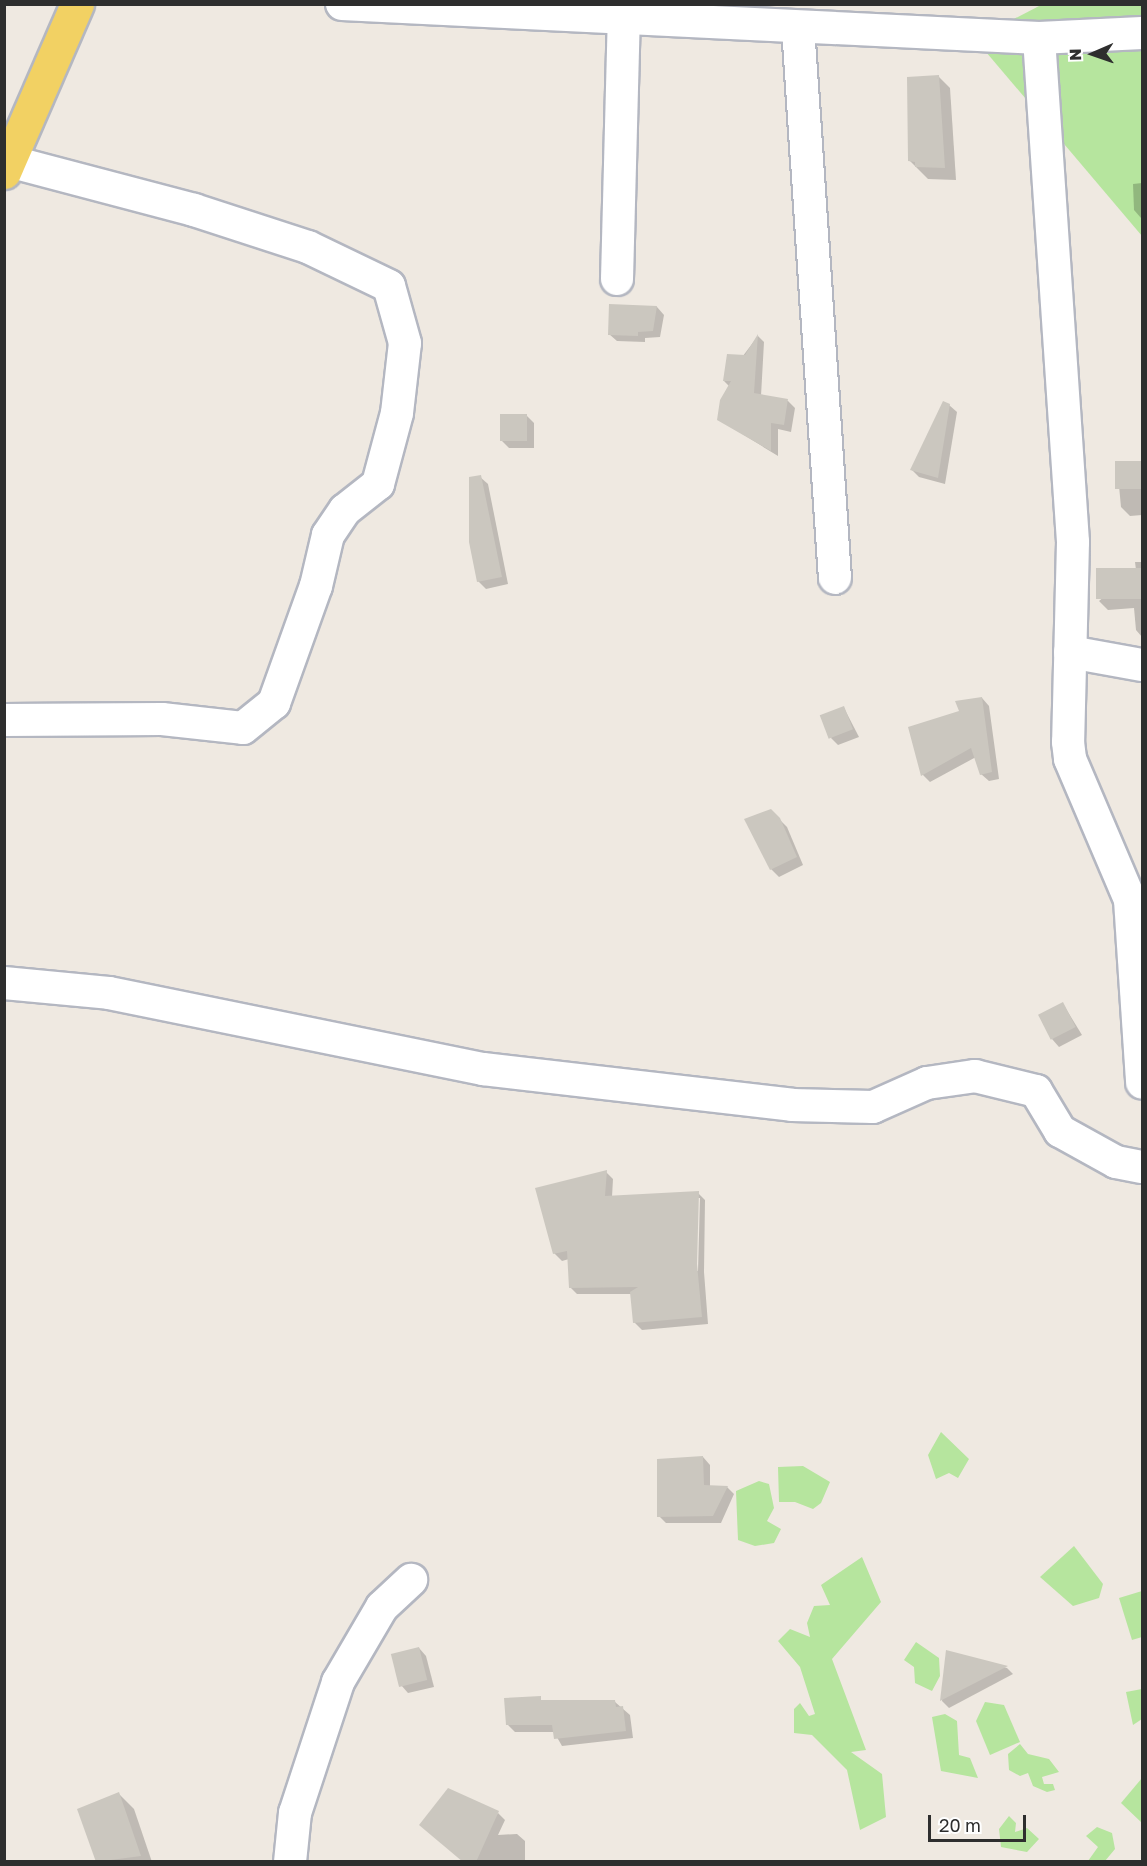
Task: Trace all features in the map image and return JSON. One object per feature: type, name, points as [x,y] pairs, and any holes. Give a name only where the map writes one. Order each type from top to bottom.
[{"type":"main road","points":[[7,167],[76,4]]},
{"type":"street","points":[[342,4],[624,20],[709,14],[798,27],[1039,38],[1143,33]]},
{"type":"street","points":[[617,279],[624,20]]},
{"type":"street","points":[[798,27],[835,578]]},
{"type":"street","points":[[1039,38],[1073,542],[1070,759],[1130,900],[1143,1083]]},
{"type":"street","points":[[4,720],[162,719],[243,728],[274,703],[316,586],[328,535],[345,510],[378,484],[397,413],[405,343],[389,286],[308,247],[194,210],[7,167]]},
{"type":"street","points":[[1070,652],[1143,665]]},
{"type":"street","points":[[4,983],[109,993],[483,1069],[792,1105],[873,1107],[927,1083],[975,1076],[1036,1091],[1060,1131],[1116,1162],[1143,1167]]},
{"type":"street","points":[[290,1862],[295,1813],[338,1682],[382,1607],[411,1580]]},
{"type":"green space","points":[[1041,5],[1142,5],[1142,236],[975,39]]},
{"type":"green space","points":[[941,1432],[969,1459],[958,1478],[949,1473],[936,1479],[928,1455]]},
{"type":"green space","points":[[803,1466],[830,1482],[821,1503],[813,1509],[795,1502],[779,1502],[778,1467]]},
{"type":"green space","points":[[759,1481],[769,1484],[774,1508],[767,1521],[781,1529],[774,1543],[755,1546],[738,1540],[736,1491]]},
{"type":"green space","points":[[1074,1546],[1103,1584],[1099,1598],[1073,1606],[1040,1577]]},
{"type":"green space","points":[[862,1557],[881,1602],[832,1659],[866,1750],[851,1752],[882,1774],[886,1817],[860,1830],[847,1770],[812,1735],[794,1733],[794,1709],[800,1703],[809,1716],[815,1714],[800,1667],[778,1641],[790,1629],[810,1637],[807,1623],[814,1606],[830,1605],[821,1585]]},
{"type":"green space","points":[[1142,1591],[1142,1637],[1132,1640],[1119,1598]]},
{"type":"green space","points":[[916,1642],[939,1658],[940,1676],[932,1691],[915,1683],[914,1667],[904,1660]]},
{"type":"green space","points":[[1142,1689],[1142,1719],[1133,1725],[1126,1692]]},
{"type":"green space","points":[[985,1702],[1004,1705],[1020,1742],[990,1755],[976,1721]]},
{"type":"green space","points":[[945,1714],[957,1721],[959,1755],[970,1758],[978,1778],[941,1771],[932,1717]]},
{"type":"green space","points":[[1020,1744],[1028,1754],[1049,1759],[1059,1772],[1042,1777],[1044,1784],[1053,1784],[1055,1790],[1047,1792],[1033,1786],[1028,1773],[1020,1776],[1009,1770],[1008,1754]]},
{"type":"green space","points":[[1142,1778],[1142,1823],[1121,1803]]},
{"type":"green space","points":[[1009,1816],[1016,1823],[1015,1832],[1027,1828],[1039,1839],[1027,1852],[1001,1847],[999,1829]]},
{"type":"green space","points":[[1097,1827],[1112,1833],[1115,1849],[1105,1861],[1088,1861],[1098,1847],[1086,1836]]},
{"type":"building","points":[[939,75],[945,168],[915,167],[915,162],[908,161],[907,77]]},
{"type":"building","points":[[609,304],[657,306],[653,331],[638,332],[638,336],[608,335]]},
{"type":"building","points":[[758,334],[754,393],[788,399],[784,425],[771,423],[771,451],[717,420],[720,400],[731,381],[723,381],[727,354],[745,355]]},
{"type":"building","points":[[943,401],[950,404],[938,478],[910,470]]},
{"type":"building","points":[[500,414],[527,414],[527,441],[500,441]]},
{"type":"building","points":[[1115,461],[1142,461],[1142,489],[1115,489]]},
{"type":"building","points":[[481,475],[502,577],[477,582],[469,542],[469,477]]},
{"type":"building","points":[[1096,568],[1142,568],[1142,599],[1096,599]]},
{"type":"building","points":[[982,697],[992,772],[980,775],[971,748],[921,776],[908,727],[959,711],[955,701]]},
{"type":"building","points":[[844,706],[853,729],[829,739],[820,715]]},
{"type":"building","points":[[771,809],[780,818],[797,857],[770,870],[744,819]]},
{"type":"building","points":[[1063,1002],[1076,1027],[1051,1040],[1038,1015]]},
{"type":"building","points":[[607,1170],[605,1196],[699,1191],[697,1264],[702,1317],[633,1323],[630,1292],[638,1287],[569,1288],[567,1251],[553,1254],[535,1188]]},
{"type":"building","points":[[703,1456],[704,1485],[728,1486],[713,1516],[657,1517],[657,1459]]},
{"type":"building","points":[[419,1647],[427,1680],[399,1687],[391,1654]]},
{"type":"building","points":[[946,1650],[1008,1666],[940,1701]]},
{"type":"building","points":[[541,1696],[541,1700],[615,1700],[616,1707],[623,1706],[626,1731],[554,1739],[552,1725],[506,1725],[504,1698]]},
{"type":"building","points":[[448,1788],[499,1811],[476,1862],[463,1862],[419,1825]]},
{"type":"building","points":[[119,1792],[141,1856],[96,1862],[77,1809]]}]
